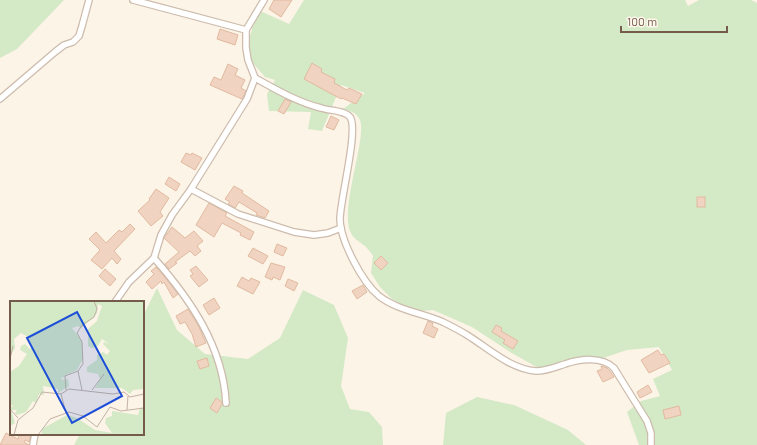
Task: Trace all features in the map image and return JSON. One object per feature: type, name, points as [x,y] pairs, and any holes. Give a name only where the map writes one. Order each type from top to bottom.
[{"type":"street","points":[[0,98],[64,44],[73,42],[79,36],[89,0]]},
{"type":"street","points":[[133,0],[246,30]]},
{"type":"street","points":[[264,0],[246,30],[248,60],[255,78],[296,100],[323,109],[343,113],[351,120],[353,136],[341,206],[341,228],[357,266],[372,289],[388,302],[453,327],[502,358],[525,369],[543,371],[575,361],[584,360],[600,361],[610,364],[647,421],[651,433],[651,445]]},
{"type":"street","points":[[116,301],[129,282],[154,258],[161,235],[172,215],[191,189],[247,99],[255,78]]},
{"type":"street","points":[[191,189],[238,214],[294,232],[314,235],[328,233],[341,228]]},
{"type":"street","points":[[154,258],[172,278],[205,328],[225,386],[226,403]]},
{"type":"street","points":[[33,445],[35,435]]},
{"type":"green space","points":[[0,0],[64,0],[17,49],[0,58]]},
{"type":"green space","points":[[304,0],[685,0],[688,6],[699,0],[751,0],[757,3],[757,445],[639,445],[627,412],[641,401],[660,396],[653,379],[672,370],[659,347],[627,350],[603,358],[593,357],[540,369],[510,352],[472,327],[433,310],[422,311],[408,309],[391,298],[380,287],[371,273],[373,256],[365,246],[353,236],[350,231],[348,219],[351,188],[358,153],[361,126],[359,118],[356,114],[343,109],[365,93],[341,85],[322,131],[308,129],[311,112],[269,111],[267,94],[275,80],[265,77],[249,56],[247,43],[252,30],[251,22],[258,10],[289,24]]},
{"type":"green space","points":[[157,288],[177,330],[205,354],[248,359],[280,338],[303,290],[334,305],[348,338],[341,386],[350,409],[369,412],[382,427],[383,445],[74,445],[79,435],[144,435],[144,314]]},
{"type":"green space","points":[[477,397],[514,405],[568,430],[586,445],[443,445],[446,413]]},
{"type":"building","points":[[274,0],[292,0],[281,17],[269,9]]},
{"type":"building","points":[[220,29],[238,35],[235,45],[217,39]]},
{"type":"building","points":[[312,63],[322,69],[321,72],[335,79],[334,83],[347,90],[349,88],[362,94],[356,104],[342,98],[341,99],[304,79]]},
{"type":"building","points":[[228,64],[238,69],[235,75],[245,80],[241,88],[246,91],[242,99],[210,85],[214,77],[221,80]]},
{"type":"building","points":[[285,99],[291,102],[284,114],[278,111]]},
{"type":"building","points":[[331,116],[339,120],[334,130],[326,127]]},
{"type":"building","points":[[186,153],[191,155],[192,153],[202,158],[195,170],[181,162]]},
{"type":"building","points":[[169,177],[180,184],[176,191],[165,184]]},
{"type":"building","points":[[234,186],[269,211],[265,218],[256,215],[257,213],[239,202],[235,208],[228,204],[230,202],[225,199]]},
{"type":"building","points":[[156,189],[169,198],[160,212],[163,216],[151,226],[138,211],[150,200],[149,199]]},
{"type":"building","points":[[697,197],[705,197],[705,207],[697,207]]},
{"type":"building","points":[[209,203],[227,213],[225,216],[254,232],[250,240],[240,235],[241,233],[222,223],[214,237],[196,225]]},
{"type":"building","points":[[130,224],[135,229],[114,251],[121,259],[117,264],[112,258],[102,269],[91,260],[100,250],[89,239],[96,232],[106,243],[119,230],[122,232]]},
{"type":"building","points":[[172,227],[185,238],[194,231],[203,241],[197,246],[201,251],[195,256],[190,251],[175,262],[177,263],[169,269],[165,264],[179,252],[164,238]]},
{"type":"building","points":[[277,244],[287,248],[283,256],[274,252]]},
{"type":"building","points":[[253,248],[268,256],[263,264],[248,256]]},
{"type":"building","points":[[381,256],[388,263],[381,270],[374,263]]},
{"type":"building","points":[[271,263],[285,267],[280,280],[273,277],[272,280],[265,277]]},
{"type":"building","points":[[196,266],[208,280],[199,287],[190,276],[193,274],[190,270]]},
{"type":"building","points":[[156,267],[178,294],[173,298],[164,282],[162,284],[161,281],[152,289],[146,282],[154,274],[151,271]]},
{"type":"building","points":[[105,269],[116,279],[110,286],[99,276]]},
{"type":"building","points":[[242,277],[249,281],[251,278],[260,282],[253,294],[237,286]]},
{"type":"building","points":[[288,279],[298,283],[294,291],[285,286]]},
{"type":"building","points":[[363,285],[367,292],[357,299],[352,291]]},
{"type":"building","points":[[214,298],[220,308],[209,315],[203,305]]},
{"type":"building","points":[[188,309],[199,327],[206,343],[196,347],[192,334],[185,322],[180,324],[176,316]]},
{"type":"building","points":[[428,321],[433,323],[432,326],[438,329],[434,338],[423,333]]},
{"type":"building","points":[[496,325],[502,328],[501,331],[518,341],[513,349],[503,343],[505,340],[492,332]]},
{"type":"building","points":[[658,350],[661,355],[664,354],[670,363],[649,373],[641,360]]},
{"type":"building","points":[[207,358],[209,366],[200,369],[197,361]]},
{"type":"building","points":[[601,366],[607,368],[614,377],[603,382],[597,371],[602,369]]},
{"type":"building","points":[[648,385],[652,392],[640,398],[637,392]]},
{"type":"building","points":[[216,398],[222,402],[217,413],[210,408]]},
{"type":"building","points":[[679,406],[681,415],[665,419],[663,410]]},
{"type":"building","points":[[6,433],[18,439],[19,436],[17,435],[31,435],[29,442],[25,440],[24,442],[29,445],[0,445]]}]
